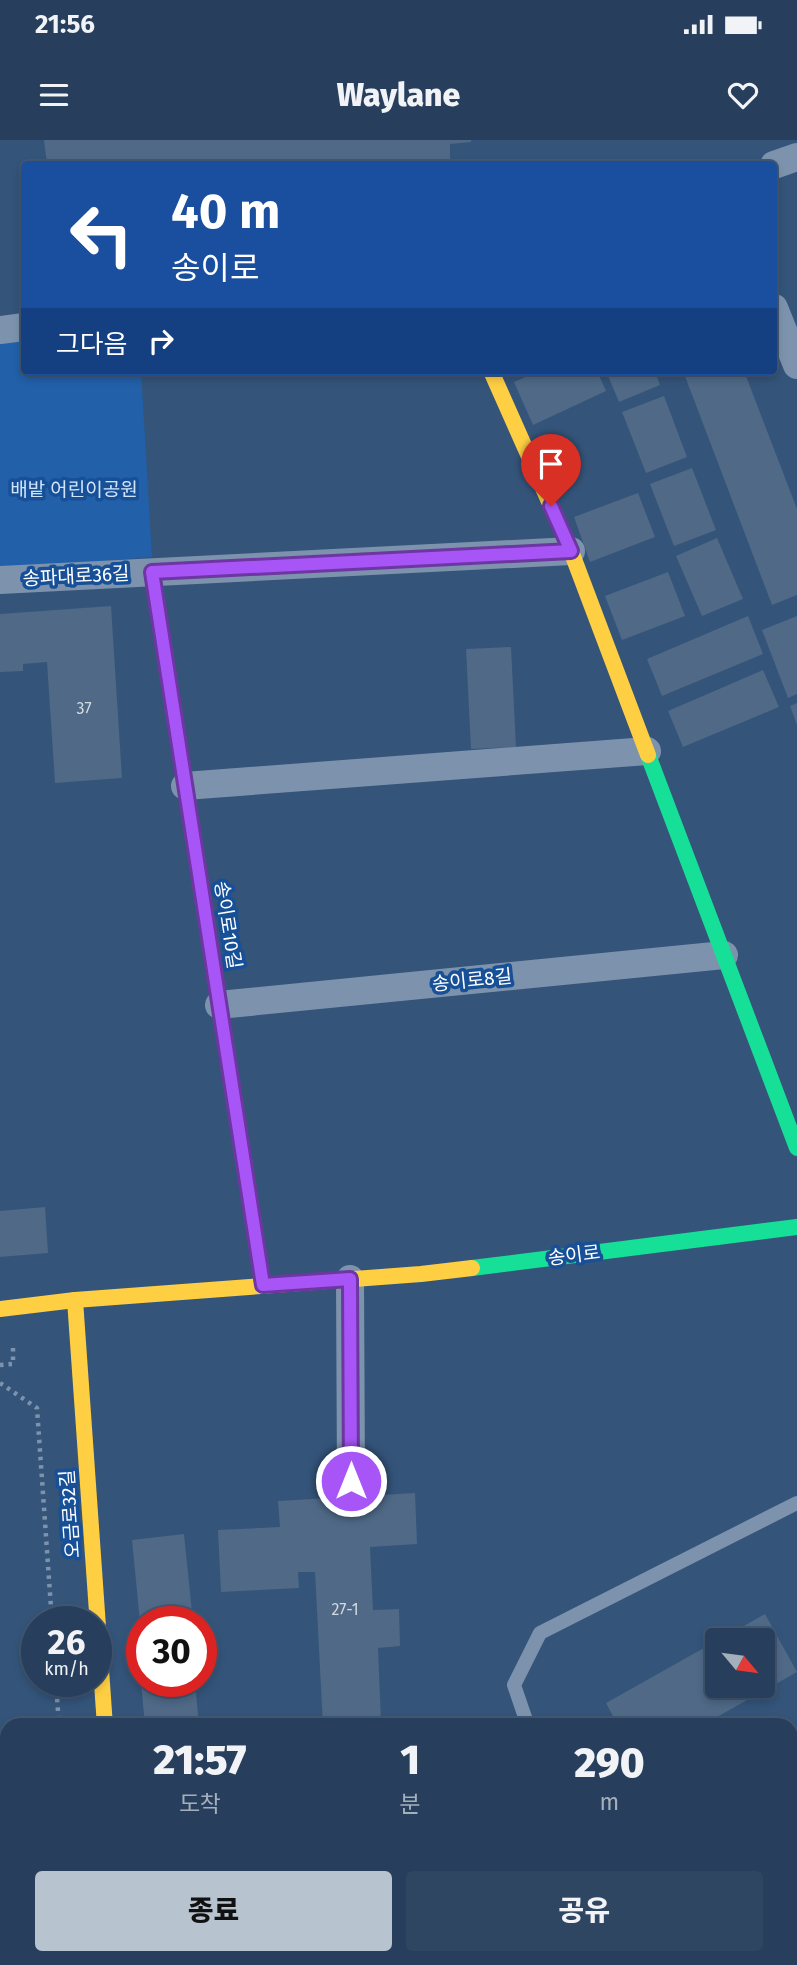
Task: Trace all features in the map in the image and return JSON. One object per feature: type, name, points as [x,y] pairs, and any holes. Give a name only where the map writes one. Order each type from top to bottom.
[{"type":"street","points":[[777,164],[797,156]]},
{"type":"street","points":[[777,315],[797,365]]},
{"type":"street","points":[[0,330],[21,327]]},
{"type":"street","points":[[493,375],[571,551],[797,1148]]},
{"type":"street","name":"송파대로36길","points":[[0,580],[571,551]]},
{"type":"street","name":"송이로10길","points":[[152,572],[263,1285]]},
{"type":"street","points":[[185,786],[647,751]]},
{"type":"street","name":"송이로8길","points":[[219,1005],[724,955]]},
{"type":"street","name":"송이로","points":[[0,1309],[75,1300],[421,1274],[797,1227]]},
{"type":"street","points":[[350,1279],[351,1481]]},
{"type":"street","name":"오금로32길","points":[[75,1300],[104,1718]]},
{"type":"lane","points":[[525,1718],[514,1685],[540,1633],[797,1503]]},
{"type":"path","points":[[0,1365],[13,1364]]},
{"type":"path","points":[[0,1382],[37,1408],[51,1606]]},
{"type":"path","points":[[57,1697],[58,1718]]},
{"type":"green space","name":"배밭 어린이공원","points":[[21,340],[21,375],[141,375],[152,557],[0,569],[0,342]]},
{"type":"building","points":[[44,140],[471,140],[450,144],[450,161],[47,161]]},
{"type":"building","points":[[530,375],[599,375],[606,391],[533,425],[514,382]]},
{"type":"building","points":[[608,375],[656,375],[660,385],[619,402]]},
{"type":"building","points":[[685,375],[746,375],[797,509],[797,595],[772,605]]},
{"type":"building","points":[[664,396],[687,457],[646,473],[622,412]]},
{"type":"building","points":[[692,468],[716,530],[674,546],[650,484]]},
{"type":"building","points":[[638,493],[655,537],[590,562],[574,517]]},
{"type":"building","points":[[717,538],[743,599],[702,616],[676,556]]},
{"type":"building","points":[[668,572],[685,616],[622,640],[605,596]]},
{"type":"building","points":[[111,606],[122,778],[55,783],[47,662],[23,664],[23,671],[0,672],[0,614]]},
{"type":"building","points":[[748,616],[763,654],[662,696],[647,659]]},
{"type":"building","points":[[797,616],[797,694],[788,698],[762,630]]},
{"type":"building","points":[[511,647],[516,747],[471,749],[466,649]]},
{"type":"building","points":[[763,670],[779,707],[683,747],[668,711]]},
{"type":"building","points":[[797,703],[797,725],[790,706]]},
{"type":"building","points":[[45,1207],[48,1253],[0,1257],[0,1211]]},
{"type":"building","points":[[415,1493],[417,1544],[370,1547],[373,1610],[399,1609],[400,1646],[378,1648],[381,1718],[323,1718],[315,1572],[298,1572],[299,1588],[221,1592],[218,1530],[280,1527],[278,1501]]},
{"type":"building","points":[[184,1534],[191,1606],[138,1606],[132,1540]]},
{"type":"building","points":[[765,1614],[773,1628],[740,1628]]},
{"type":"building","points":[[775,1632],[797,1672],[775,1684]]},
{"type":"building","points":[[705,1647],[705,1698],[751,1698],[715,1718],[614,1718],[606,1703]]},
{"type":"building","points":[[142,1697],[196,1697],[198,1718],[144,1718]]},
{"type":"traffic: fast","points":[[648,755],[797,1148]]},
{"type":"traffic: fast","points":[[226,1046],[263,1285]]},
{"type":"traffic: fast","points":[[472,1268],[797,1227]]},
{"type":"traffic: slow","points":[[493,375],[571,551],[648,755]]},
{"type":"traffic: slow","points":[[152,572],[226,1046]]},
{"type":"traffic: slow","points":[[0,1309],[75,1300],[472,1268]]},
{"type":"traffic: slow","points":[[75,1300],[104,1718]]},
{"type":"route","points":[[351,1481],[350,1279],[263,1285],[152,572],[571,551],[551,506]]}]
